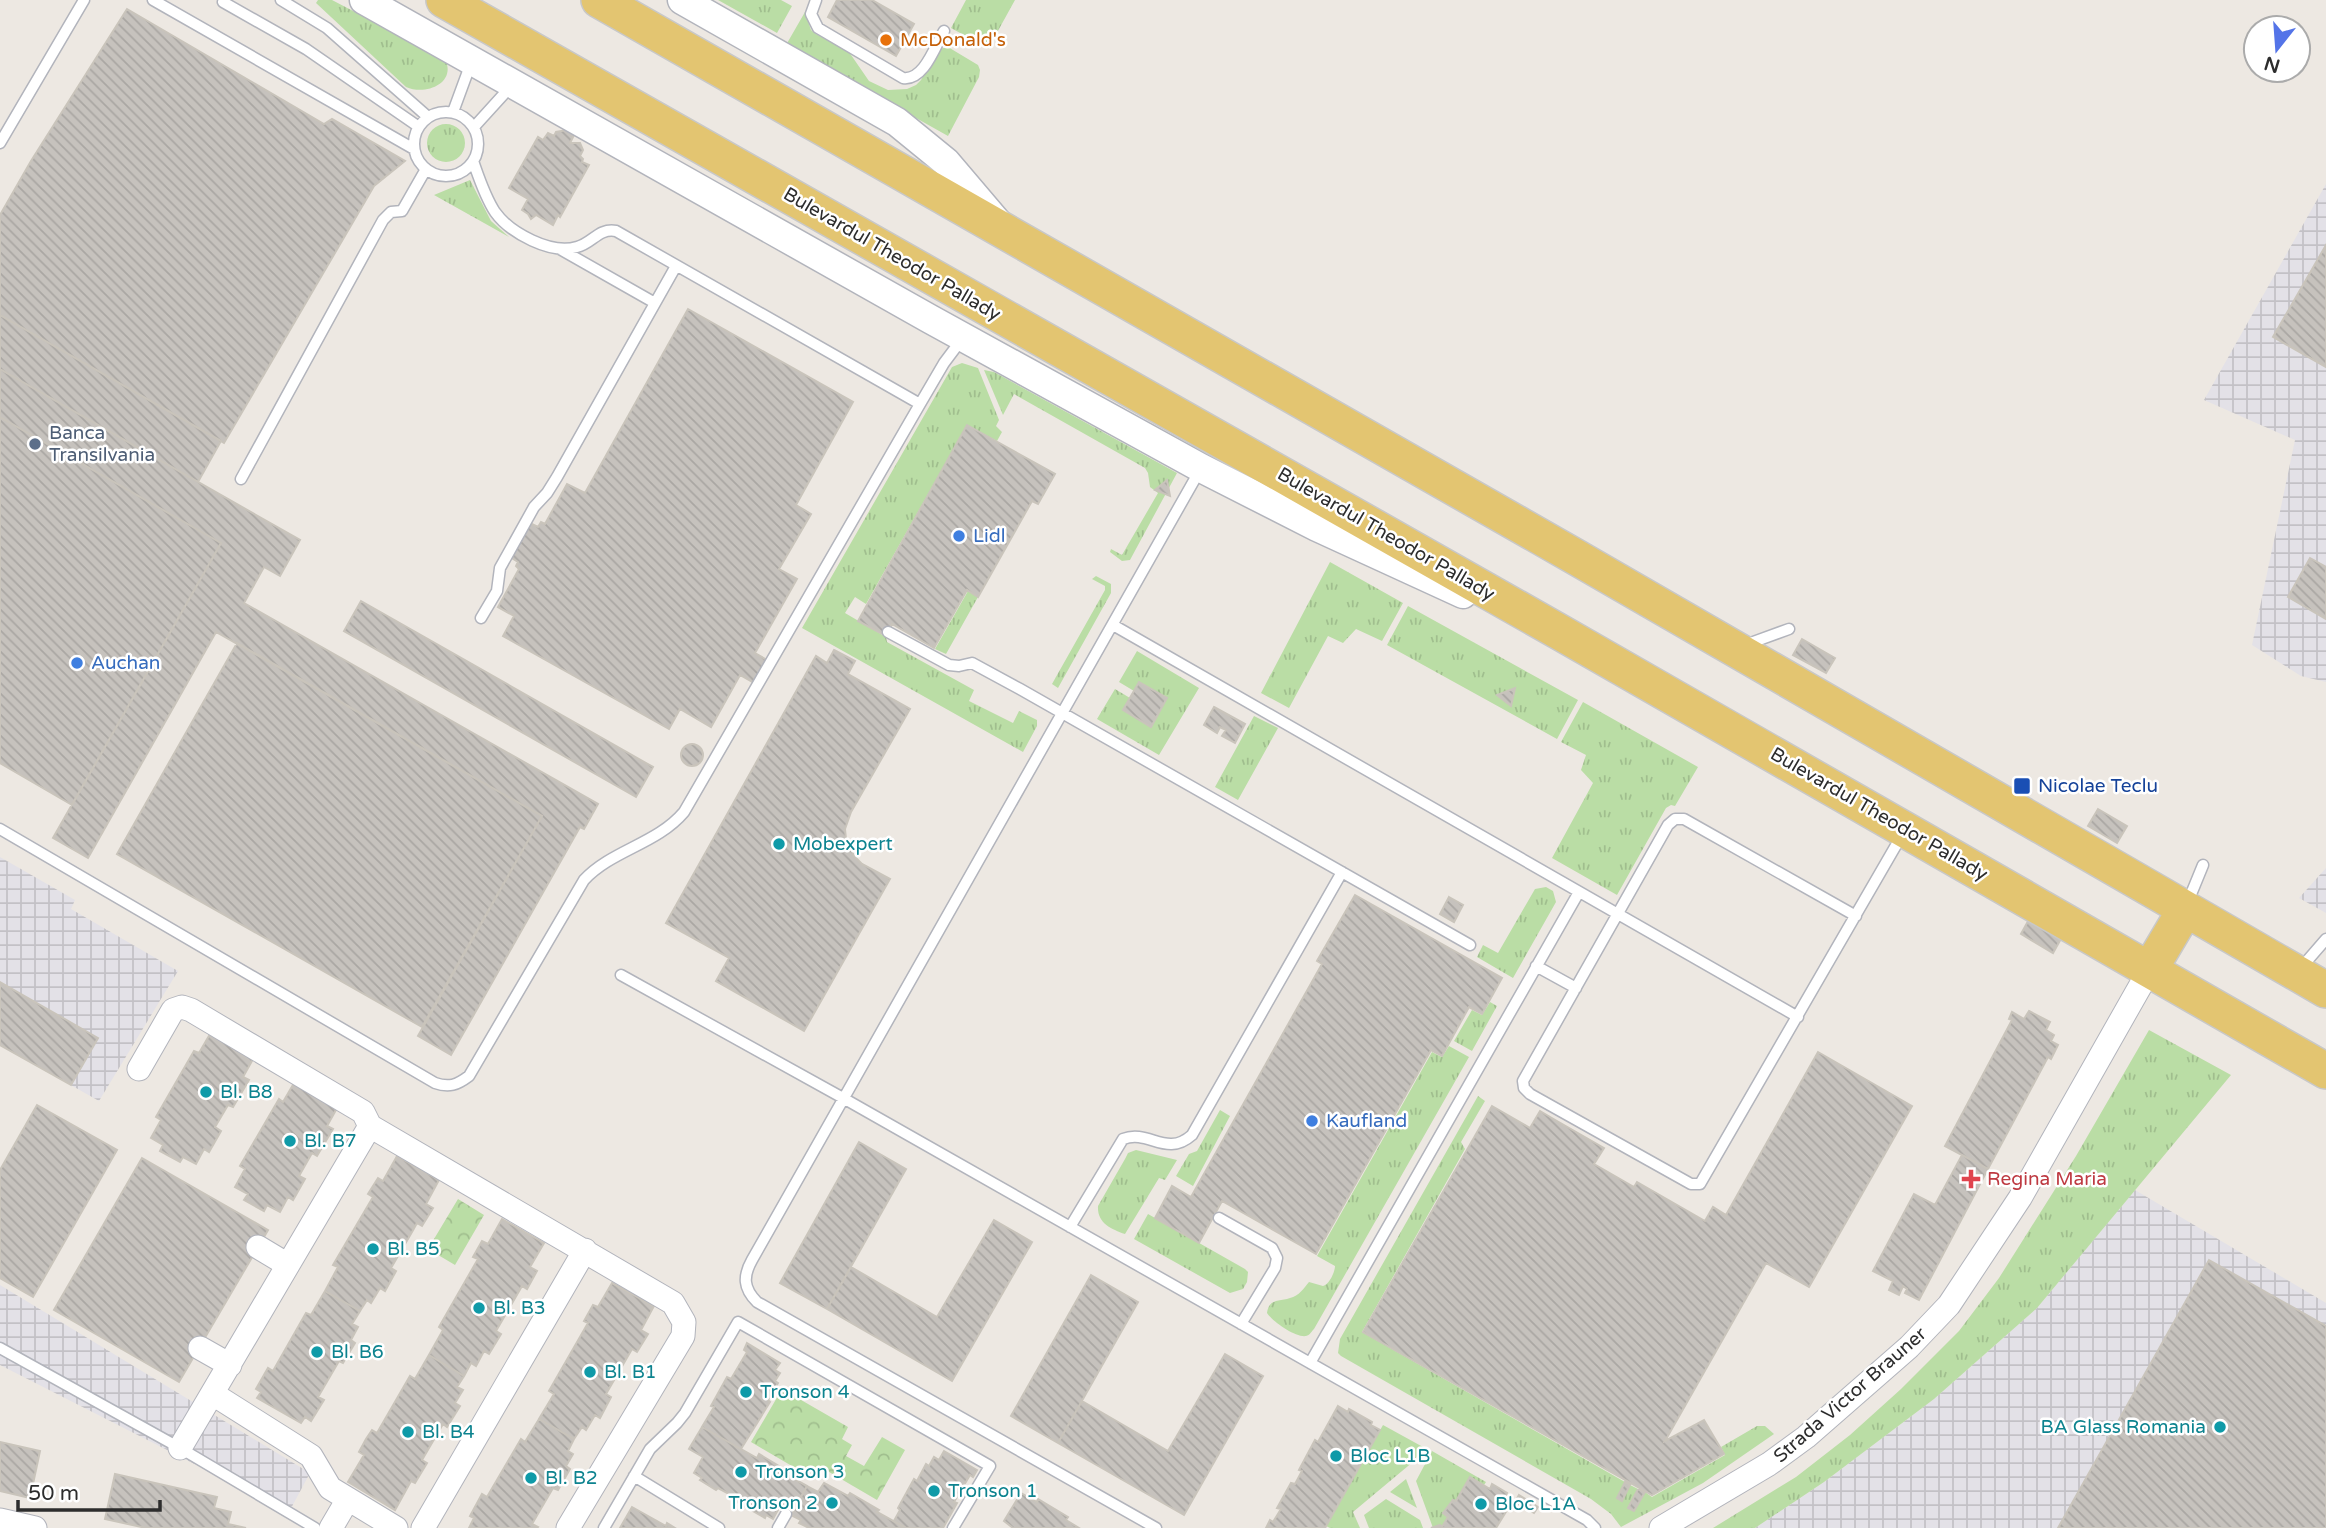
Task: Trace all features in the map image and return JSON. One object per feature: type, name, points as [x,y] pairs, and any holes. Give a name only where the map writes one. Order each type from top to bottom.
[{"type":"main road","name":"Bulevardul Theodor Pallady","points":[[444,0],[1906,829],[2326,1071]]},
{"type":"main road","points":[[599,0],[907,174],[2326,990]]},
{"type":"main road","points":[[2150,969],[2185,910]]},
{"type":"street","points":[[364,0],[1201,468],[1386,559],[1563,634]]},
{"type":"street","points":[[682,0],[897,122],[946,162],[1005,231]]},
{"type":"street","name":"Strada Victor Brauner","points":[[1661,1528],[1758,1471],[1805,1437],[1909,1347],[1949,1305],[2040,1166],[2150,969]]},
{"type":"street","points":[[139,1069],[173,1010],[182,1007],[191,1010],[363,1112],[370,1126],[673,1303],[684,1322],[682,1336],[568,1528]]},
{"type":"street","points":[[180,1448],[370,1126]]},
{"type":"street","points":[[258,1247],[288,1265]]},
{"type":"street","points":[[423,1528],[585,1250]]},
{"type":"street","points":[[200,1348],[230,1365]]},
{"type":"street","points":[[213,1394],[311,1456],[330,1488],[396,1528]]},
{"type":"street","points":[[331,1528],[348,1499]]},
{"type":"street","points":[[0,1520],[35,1528]]},
{"type":"lane","points":[[0,143],[84,0]]},
{"type":"lane","points":[[153,0],[414,149]]},
{"type":"lane","points":[[281,0],[327,28],[428,117]]},
{"type":"lane","points":[[816,0],[811,14],[813,21],[824,33],[903,78],[919,75],[943,31]]},
{"type":"lane","points":[[223,2],[306,49],[419,127]]},
{"type":"lane","points":[[453,112],[472,61]]},
{"type":"lane","points":[[474,127],[513,84]]},
{"type":"lane","points":[[453,112],[468,120],[474,127],[478,144],[473,161],[456,174],[446,176],[426,169],[414,149],[419,127],[435,113],[453,112]]},
{"type":"lane","points":[[473,161],[489,203],[497,215],[518,231],[547,246],[560,249],[655,303]]},
{"type":"lane","points":[[241,479],[383,220],[391,212],[402,211],[426,169]]},
{"type":"lane","points":[[560,249],[579,247],[598,233],[616,231],[920,404]]},
{"type":"lane","points":[[481,618],[496,591],[500,568],[534,507],[558,477],[676,266]]},
{"type":"lane","points":[[0,830],[435,1083],[444,1087],[461,1083],[469,1076],[584,880],[597,868],[666,830],[684,812],[944,363],[963,337]]},
{"type":"lane","points":[[1156,1528],[757,1302],[749,1294],[745,1283],[746,1271],[1201,468]]},
{"type":"lane","points":[[1113,625],[1798,1017]]},
{"type":"lane","points":[[1734,649],[1789,629]]},
{"type":"lane","points":[[888,632],[949,665],[972,663],[1470,945]]},
{"type":"lane","points":[[1856,916],[1679,818],[1668,825],[1523,1081],[1524,1088],[1667,1171],[1691,1184],[1700,1184],[1756,1090],[1798,1017],[1906,829]]},
{"type":"lane","points":[[2185,910],[2203,865]]},
{"type":"lane","points":[[1070,1227],[1122,1139],[1137,1136],[1164,1145],[1175,1145],[1192,1135],[1342,872]]},
{"type":"lane","points":[[1310,1363],[1578,892]]},
{"type":"lane","points":[[2296,974],[2326,939]]},
{"type":"lane","points":[[1536,966],[1576,988]]},
{"type":"lane","points":[[621,975],[1587,1520],[1595,1528]]},
{"type":"lane","points":[[1219,1218],[1272,1248],[1277,1258],[1275,1268],[1241,1324]]},
{"type":"lane","points":[[604,1528],[650,1449],[685,1413],[738,1322],[990,1466],[953,1528]]},
{"type":"lane","points":[[0,1349],[180,1448],[315,1528]]},
{"type":"lane","points":[[634,1476],[719,1528]]},
{"type":"lane","points":[[778,1528],[786,1514]]},
{"type":"shaded area","points":[[2326,184],[2326,682],[2301,676],[2252,645],[2295,440],[2204,400]]},
{"type":"shaded area","points":[[0,857],[75,900],[71,909],[178,971],[99,1101],[0,1045]]},
{"type":"shaded area","points":[[2326,868],[2326,913],[2299,898]]},
{"type":"shaded area","points":[[2135,1190],[2326,1303],[2326,1528],[1755,1528],[1824,1482],[1934,1399],[2037,1308]]},
{"type":"shaded area","points":[[0,1285],[310,1473],[289,1512],[0,1365]]},
{"type":"green space","points":[[318,0],[332,0],[445,59],[447,75],[438,85],[430,88],[422,90],[406,87],[316,3]]},
{"type":"green space","points":[[718,0],[781,0],[792,6],[777,33]]},
{"type":"green space","points":[[966,0],[1015,0],[994,38],[982,45],[951,28]]},
{"type":"green space","points":[[805,12],[811,30],[849,52],[869,81],[888,90],[907,89],[916,85],[939,49],[948,47],[978,65],[979,77],[948,136],[786,45]]},
{"type":"green space","points":[[446,124],[459,130],[465,143],[459,156],[446,162],[433,156],[427,143],[433,130]]},
{"type":"green space","points":[[470,180],[491,221],[509,237],[434,195]]},
{"type":"green space","points":[[962,363],[978,368],[999,420],[996,426],[1002,432],[997,441],[967,425],[866,604],[855,597],[845,613],[886,637],[887,642],[974,690],[969,701],[1013,723],[1019,711],[1037,720],[1037,726],[1023,752],[802,628],[952,367]]},
{"type":"green space","points":[[984,370],[994,372],[1177,473],[1130,560],[1122,561],[1110,552],[1111,549],[1122,555],[1158,493],[1150,487],[1145,468],[1014,394],[1003,415]]},
{"type":"green space","points":[[1330,562],[1403,603],[1382,641],[1356,629],[1343,643],[1328,636],[1289,708],[1261,693]]},
{"type":"green space","points":[[1096,576],[1111,584],[1111,593],[1058,688],[1052,684],[1105,590],[1105,586],[1092,579]]},
{"type":"green space","points":[[968,591],[978,597],[946,654],[935,649]]},
{"type":"green space","points":[[1408,606],[1578,700],[1557,739],[1387,645]]},
{"type":"green space","points":[[1137,651],[1199,688],[1159,755],[1097,719],[1115,689],[1130,698],[1123,710],[1152,726],[1167,698],[1139,682],[1134,691],[1119,682]]},
{"type":"green space","points":[[1583,702],[1698,767],[1675,806],[1666,808],[1617,895],[1552,858],[1593,783],[1581,770],[1586,755],[1561,742]]},
{"type":"green space","points":[[1254,716],[1278,728],[1238,800],[1215,787]]},
{"type":"green space","points":[[1546,887],[1553,891],[1556,902],[1513,978],[1477,957],[1483,945],[1498,953],[1535,889]]},
{"type":"green space","points":[[1490,1002],[1497,1006],[1472,1051],[1454,1041],[1472,1010],[1482,1015]]},
{"type":"green space","points":[[2149,1030],[2231,1075],[2037,1308],[1934,1399],[1824,1482],[1755,1528],[1713,1528],[1796,1477],[1850,1435],[1959,1331],[1999,1278],[2076,1156]]},
{"type":"green space","points":[[1449,1046],[1469,1057],[1314,1329],[1306,1336],[1291,1332],[1267,1313],[1268,1308],[1275,1301],[1296,1296],[1309,1282],[1323,1286],[1329,1281],[1335,1266],[1317,1256],[1432,1052],[1442,1057]]},
{"type":"green space","points":[[1478,1096],[1485,1101],[1461,1142],[1465,1149],[1362,1332],[1625,1482],[1617,1498],[1622,1501],[1630,1485],[1638,1489],[1628,1507],[1634,1511],[1645,1492],[1652,1497],[1725,1455],[1721,1447],[1757,1426],[1765,1426],[1774,1434],[1703,1483],[1621,1527],[1611,1514],[1591,1499],[1338,1353],[1340,1339]]},
{"type":"green space","points":[[1220,1110],[1230,1116],[1193,1186],[1176,1176],[1189,1154],[1197,1151]]},
{"type":"green space","points":[[1136,1150],[1177,1160],[1165,1180],[1159,1178],[1125,1234],[1102,1221],[1098,1206],[1128,1153]]},
{"type":"green space","points":[[458,1199],[484,1215],[455,1265],[428,1249]]},
{"type":"green space","points":[[1148,1214],[1245,1269],[1248,1272],[1247,1282],[1243,1289],[1230,1293],[1134,1239]]},
{"type":"green space","points":[[782,1389],[848,1427],[842,1439],[852,1445],[846,1456],[864,1466],[882,1437],[905,1450],[877,1500],[824,1469],[797,1469],[751,1442]]},
{"type":"green space","points":[[1383,1425],[1423,1447],[1414,1461],[1353,1512],[1360,1528],[1326,1526]]},
{"type":"green space","points":[[1432,1451],[1486,1482],[1484,1485],[1470,1477],[1442,1527],[1433,1528],[1416,1481]]},
{"type":"green space","points":[[1406,1479],[1417,1508],[1390,1492]]},
{"type":"green space","points":[[1386,1499],[1420,1520],[1423,1528],[1369,1528],[1364,1515]]},
{"type":"building","name":"McDonald's","points":[[837,0],[872,0],[914,24],[896,56],[828,17]]},
{"type":"building","points":[[127,9],[324,124],[332,119],[405,161],[374,186],[224,443],[0,315],[0,215]]},
{"type":"building","points":[[567,130],[575,133],[570,143],[580,143],[583,150],[580,156],[582,162],[589,165],[553,225],[536,215],[531,219],[522,210],[528,199],[509,188],[538,137],[543,140],[548,133],[554,136],[556,132]]},
{"type":"building","points":[[2326,245],[2326,367],[2273,337]]},
{"type":"building","points":[[688,309],[853,402],[796,505],[811,514],[779,569],[797,579],[755,653],[767,660],[754,683],[740,675],[711,727],[680,709],[669,729],[503,636],[514,616],[498,607],[519,569],[516,566],[518,562],[510,557],[530,523],[538,527],[541,522],[545,524],[567,484],[585,493]]},
{"type":"building","points":[[0,315],[221,441],[198,482],[0,369]]},
{"type":"building","points":[[0,369],[300,540],[280,576],[264,567],[244,603],[598,804],[584,829],[580,827],[451,1055],[418,1036],[542,816],[216,632],[88,858],[53,838],[221,543],[0,417]]},
{"type":"building","name":"Auchan","points":[[0,417],[221,543],[72,805],[0,763]]},
{"type":"building","name":"Lidl","points":[[967,425],[1055,474],[1038,504],[1032,501],[978,597],[967,590],[934,648],[892,624],[886,636],[858,621]]},
{"type":"building","points":[[1167,480],[1170,496],[1155,490]]},
{"type":"building","points":[[2310,558],[2326,567],[2326,619],[2288,597]]},
{"type":"building","points":[[361,601],[653,767],[636,797],[344,631]]},
{"type":"building","points":[[1802,639],[1835,658],[1826,673],[1793,655]]},
{"type":"building","points":[[237,643],[542,816],[422,1027],[117,854]]},
{"type":"building","name":"Mobexpert","points":[[834,650],[855,661],[848,674],[910,709],[851,812],[845,829],[846,839],[854,856],[862,864],[890,879],[804,1031],[716,981],[729,958],[666,923],[816,656],[827,663]]},
{"type":"building","points":[[1139,682],[1167,698],[1151,727],[1123,710]]},
{"type":"building","points":[[1515,688],[1511,706],[1497,695]]},
{"type":"building","points":[[1214,707],[1245,724],[1235,743],[1222,736],[1226,730],[1220,727],[1217,733],[1204,725]]},
{"type":"building","points":[[692,744],[700,747],[703,755],[700,763],[692,766],[684,763],[681,755],[684,747]]},
{"type":"building","points":[[2098,809],[2127,826],[2117,843],[2088,826]]},
{"type":"building","name":"Kaufland","points":[[1355,895],[1502,978],[1482,1014],[1469,1007],[1442,1056],[1431,1050],[1316,1254],[1222,1201],[1199,1243],[1155,1218],[1172,1186],[1191,1197],[1322,964],[1317,961]]},
{"type":"building","points":[[1449,897],[1463,905],[1454,922],[1440,914]]},
{"type":"building","points":[[2031,916],[2063,935],[2053,953],[2021,934]]},
{"type":"building","points":[[0,982],[98,1038],[71,1085],[0,1045]]},
{"type":"building","points":[[2029,1011],[2050,1022],[2046,1030],[2054,1035],[2051,1041],[2058,1045],[2051,1059],[2048,1057],[1988,1169],[1945,1146],[2012,1020],[2009,1019],[2012,1012],[2024,1019]]},
{"type":"building","name":"Bl. B8","points":[[210,1034],[253,1059],[243,1077],[249,1080],[233,1107],[228,1105],[215,1127],[221,1131],[209,1152],[204,1149],[196,1164],[183,1157],[180,1162],[160,1151],[163,1145],[151,1138],[161,1120],[156,1117],[194,1051],[199,1053]]},
{"type":"building","points":[[1818,1052],[1912,1106],[1809,1287],[1766,1263],[1665,1441],[1704,1420],[1724,1454],[1652,1495],[1363,1332],[1492,1106],[1530,1128],[1540,1111],[1604,1148],[1594,1164],[1634,1187],[1637,1182],[1705,1221],[1713,1207],[1726,1215]]},
{"type":"building","name":"Bl. B7","points":[[294,1083],[337,1108],[327,1126],[333,1129],[317,1156],[312,1153],[299,1176],[305,1179],[293,1200],[288,1197],[280,1212],[267,1205],[264,1211],[244,1200],[248,1194],[235,1187],[245,1169],[240,1166],[279,1099],[283,1102]]},
{"type":"building","points":[[37,1105],[117,1150],[33,1297],[0,1278],[0,1170]]},
{"type":"building","points":[[859,1142],[906,1169],[827,1309],[780,1283]]},
{"type":"building","points":[[1962,1155],[1988,1169],[1919,1300],[1905,1293],[1907,1289],[1903,1286],[1899,1295],[1889,1290],[1893,1281],[1873,1271],[1914,1194],[1935,1205]]},
{"type":"building","name":"Bl. B5","points":[[397,1156],[439,1180],[426,1204],[433,1208],[422,1226],[417,1223],[391,1268],[396,1271],[385,1291],[380,1288],[371,1303],[367,1300],[360,1311],[325,1291],[338,1267],[333,1265],[373,1197],[368,1194],[378,1178],[383,1181]]},
{"type":"building","points":[[142,1158],[268,1230],[179,1382],[54,1310]]},
{"type":"building","name":"Bl. B3","points":[[502,1219],[544,1243],[530,1267],[537,1271],[527,1289],[522,1286],[496,1331],[501,1334],[489,1354],[484,1351],[476,1366],[471,1363],[464,1376],[429,1355],[443,1330],[439,1327],[478,1259],[473,1257],[482,1241],[488,1244]]},
{"type":"building","points":[[994,1220],[1032,1242],[952,1381],[827,1309],[851,1267],[937,1317]]},
{"type":"building","name":"BA Glass Romania","points":[[2209,1260],[2326,1326],[2326,1528],[2058,1528]]},
{"type":"building","points":[[1091,1275],[1138,1302],[1058,1443],[1011,1416]]},
{"type":"building","name":"Bl. B1","points":[[612,1283],[654,1306],[641,1330],[648,1334],[637,1352],[632,1349],[606,1394],[611,1397],[600,1418],[595,1415],[586,1430],[582,1427],[574,1439],[539,1419],[554,1394],[549,1391],[588,1323],[584,1321],[593,1305],[598,1307]]},
{"type":"building","name":"Bl. B6","points":[[325,1291],[360,1311],[352,1324],[358,1327],[351,1340],[355,1343],[343,1363],[339,1361],[318,1397],[324,1400],[311,1421],[305,1417],[301,1423],[257,1398],[261,1392],[256,1389],[268,1368],[273,1371],[306,1313],[311,1315]]},
{"type":"building","name":"Tronson 4","points":[[747,1343],[780,1363],[775,1370],[780,1373],[775,1381],[778,1383],[768,1400],[770,1402],[741,1449],[702,1427],[727,1377],[731,1379],[747,1352],[744,1350]]},
{"type":"building","points":[[1225,1354],[1263,1376],[1184,1515],[1058,1443],[1082,1401],[1168,1451]]},
{"type":"building","name":"Bl. B4","points":[[429,1355],[464,1376],[457,1387],[463,1390],[455,1403],[460,1406],[447,1427],[443,1424],[422,1460],[427,1463],[415,1483],[411,1481],[395,1510],[348,1482],[364,1455],[359,1452],[366,1439],[372,1430],[377,1433],[410,1376],[415,1379]]},
{"type":"building","name":"Bloc L1B","points":[[1338,1406],[1372,1422],[1371,1425],[1380,1430],[1325,1528],[1266,1528],[1281,1509],[1277,1508],[1291,1483],[1295,1484],[1302,1471],[1299,1470],[1315,1440],[1318,1442]]},
{"type":"building","name":"Bl. B2","points":[[539,1419],[574,1439],[568,1451],[573,1454],[566,1466],[570,1469],[558,1490],[553,1488],[532,1524],[538,1527],[469,1528],[474,1518],[470,1516],[482,1494],[487,1497],[521,1439],[525,1442]]},
{"type":"building","name":"Tronson 3","points":[[702,1427],[757,1458],[759,1454],[807,1486],[791,1515],[779,1508],[773,1519],[766,1515],[765,1518],[732,1499],[733,1496],[700,1480],[702,1478],[694,1473],[703,1457],[689,1449]]},
{"type":"building","points":[[0,1442],[40,1451],[30,1498],[0,1491]]},
{"type":"building","name":"Tronson 1","points":[[944,1451],[977,1470],[973,1477],[970,1475],[954,1502],[957,1503],[943,1528],[906,1528],[894,1521],[914,1479],[917,1481],[926,1464],[929,1466],[934,1457],[939,1460]]},
{"type":"building","points":[[115,1474],[217,1497],[214,1508],[231,1512],[228,1524],[246,1528],[146,1528],[105,1519]]},
{"type":"building","name":"Bloc L1A","points":[[1470,1477],[1490,1489],[1492,1484],[1507,1493],[1505,1498],[1512,1502],[1496,1528],[1431,1528],[1440,1525],[1442,1527],[1448,1517],[1443,1513],[1453,1500],[1456,1501]]},
{"type":"building","points":[[1625,1482],[1630,1485],[1622,1501],[1617,1498]]},
{"type":"building","name":"Tronson 2","points":[[824,1483],[848,1496],[850,1493],[906,1528],[809,1528],[799,1523],[801,1520],[791,1515],[807,1486],[818,1492]]},
{"type":"building","points":[[1638,1489],[1645,1492],[1634,1511],[1628,1508]]},
{"type":"building","points":[[1021,1493],[1037,1502],[1038,1499],[1068,1517],[1066,1520],[1079,1528],[1013,1528],[1004,1521]]},
{"type":"building","points":[[1519,1495],[1538,1507],[1534,1513],[1515,1502]]},
{"type":"building","points":[[632,1507],[666,1526],[667,1523],[675,1528],[620,1528]]},
{"type":"place","name":"McDonald's","points":[[886,40]]},
{"type":"place","name":"Banca Transilvania","points":[[35,444]]},
{"type":"place","name":"Lidl","points":[[959,536]]},
{"type":"place","name":"Auchan","points":[[77,663]]},
{"type":"place","name":"Nicolae Teclu","points":[[2022,786]]},
{"type":"place","name":"Mobexpert","points":[[779,844]]},
{"type":"place","name":"Bl. B8","points":[[206,1092]]},
{"type":"place","name":"Kaufland","points":[[1312,1121]]},
{"type":"place","name":"Bl. B7","points":[[290,1141]]},
{"type":"place","name":"Regina Maria","points":[[1971,1179]]},
{"type":"place","name":"Bl. B5","points":[[373,1249]]},
{"type":"place","name":"Bl. B3","points":[[479,1308]]},
{"type":"place","name":"Bl. B6","points":[[317,1352]]},
{"type":"place","name":"Bl. B1","points":[[590,1372]]},
{"type":"place","name":"Tronson 4","points":[[746,1392]]},
{"type":"place","name":"BA Glass Romania","points":[[2220,1427]]},
{"type":"place","name":"Bl. B4","points":[[408,1432]]},
{"type":"place","name":"Bloc L1B","points":[[1336,1456]]},
{"type":"place","name":"Tronson 3","points":[[741,1472]]},
{"type":"place","name":"Bl. B2","points":[[531,1478]]},
{"type":"place","name":"Tronson 1","points":[[934,1491]]},
{"type":"place","name":"Tronson 2","points":[[832,1503]]},
{"type":"place","name":"Bloc L1A","points":[[1481,1504]]}]
